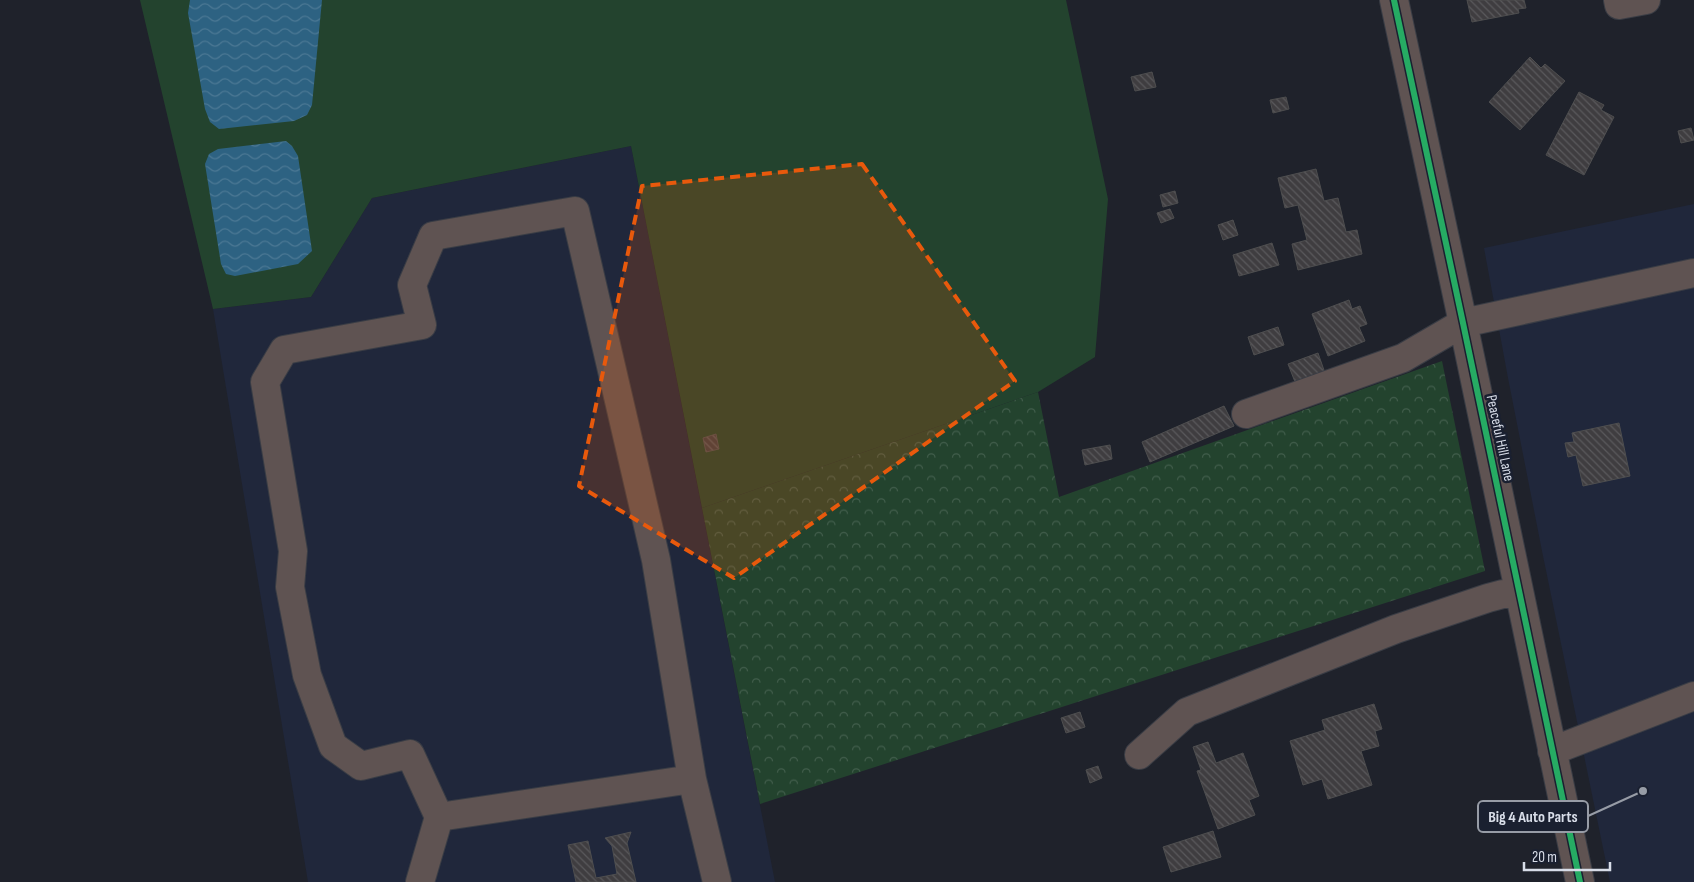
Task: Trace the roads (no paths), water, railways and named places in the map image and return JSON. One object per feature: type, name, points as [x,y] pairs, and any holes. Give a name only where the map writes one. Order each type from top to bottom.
[{"type":"street","name":"Peaceful Hill Lane","points":[[1394,0],[1464,323],[1580,882]]},
{"type":"street","points":[[1618,0],[1619,6],[1646,0]]},
{"type":"street","points":[[420,882],[439,817],[410,754],[361,766],[333,746],[307,675],[290,587],[293,551],[265,382],[284,350],[422,325],[412,285],[433,236],[575,211],[656,560],[692,779],[717,882]]},
{"type":"street","points":[[1246,414],[1403,358],[1464,323],[1694,273]]},
{"type":"street","points":[[1139,755],[1187,712],[1396,628],[1488,598],[1503,594],[1519,594]]},
{"type":"street","points":[[1552,751],[1694,696]]},
{"type":"street","points":[[439,817],[692,779]]},
{"type":"water","points":[[190,0],[322,0],[312,105],[307,115],[294,121],[219,129],[210,122],[205,109],[188,13]]},
{"type":"water","points":[[286,141],[292,146],[298,156],[312,251],[298,264],[235,276],[226,274],[221,264],[205,164],[209,154],[218,149]]},
{"type":"place","name":"Big 4 Auto Parts","points":[[1643,791]]}]
